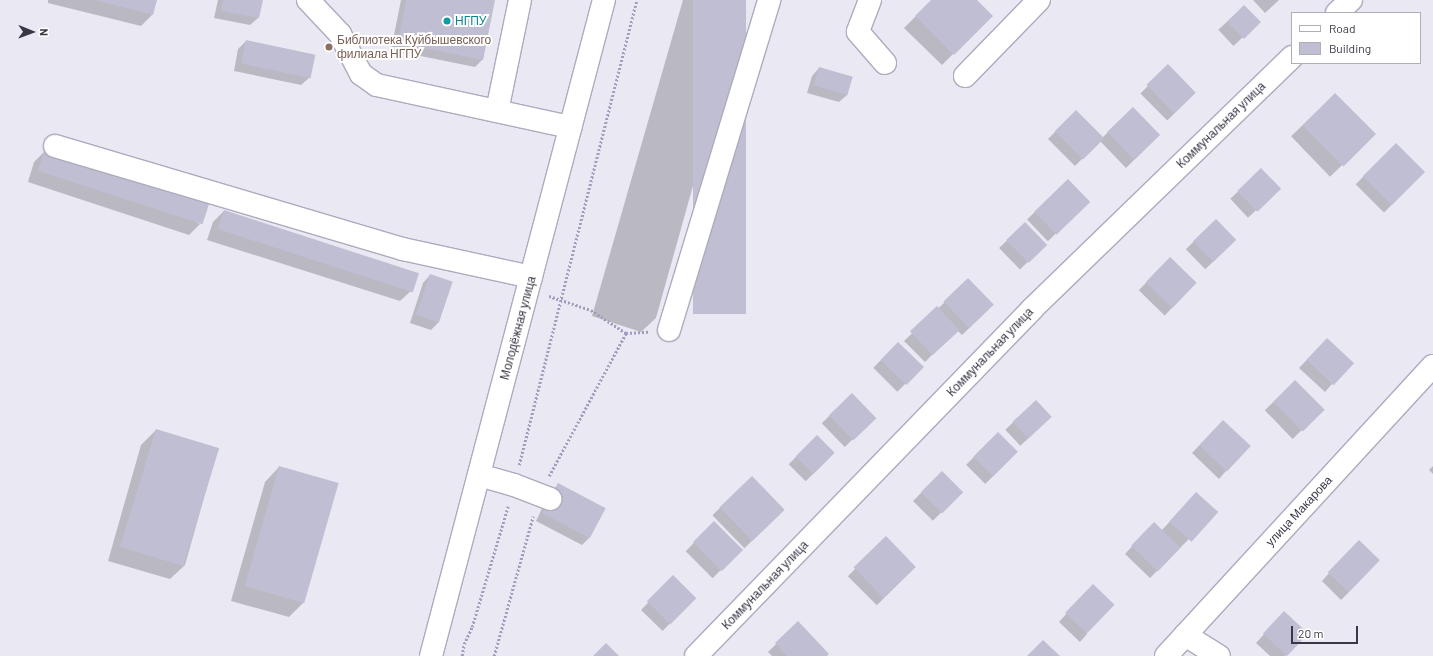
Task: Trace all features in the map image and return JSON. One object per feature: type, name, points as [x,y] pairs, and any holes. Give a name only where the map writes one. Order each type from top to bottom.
[{"type":"street","points":[[308,0],[340,34],[360,74],[377,84],[570,128]]},
{"type":"street","points":[[497,111],[520,0]]},
{"type":"street","name":"Молодёжная улица","points":[[431,656],[604,0]]},
{"type":"street","points":[[669,330],[769,0]]},
{"type":"street","points":[[870,0],[858,32],[885,63]]},
{"type":"street","points":[[1338,12],[1350,0]]},
{"type":"street","points":[[965,76],[1030,3]]},
{"type":"street","name":"Коммунальная улица","points":[[696,656],[1032,309],[1291,58]]},
{"type":"street","points":[[55,146],[403,249],[530,282]]},
{"type":"street","name":"улица Макарова","points":[[1166,656],[1433,366]]},
{"type":"street","points":[[479,475],[514,485],[544,497]]},
{"type":"street","points":[[1185,636],[1219,656]]},
{"type":"path","points":[[462,656],[464,644],[472,628],[514,485],[637,0]]},
{"type":"path","points":[[530,282],[560,301],[591,310],[626,333],[669,330]]},
{"type":"path","points":[[494,656],[544,497],[626,333]]},
{"type":"building","points":[[95,0],[157,0],[153,15]]},
{"type":"building","points":[[223,0],[263,0],[259,18],[221,11]]},
{"type":"building","name":"НГПУ","points":[[406,0],[495,0],[483,60],[398,43]]},
{"type":"building","points":[[693,0],[746,0],[746,314],[693,314]]},
{"type":"building","points":[[931,0],[977,0],[993,16],[954,55],[915,16]]},
{"type":"building","points":[[1244,5],[1261,22],[1244,39],[1227,22]]},
{"type":"building","points":[[246,40],[315,55],[310,78],[241,63]]},
{"type":"building","points":[[1168,64],[1196,93],[1174,114],[1146,85]]},
{"type":"building","points":[[819,67],[853,77],[847,95],[814,85]]},
{"type":"building","points":[[1335,93],[1376,134],[1343,167],[1302,126]]},
{"type":"building","points":[[1133,107],[1160,135],[1134,160],[1107,132]]},
{"type":"building","points":[[1076,110],[1104,138],[1083,159],[1055,131]]},
{"type":"building","points":[[1396,143],[1425,172],[1392,205],[1363,176]]},
{"type":"building","points":[[45,149],[210,202],[202,224],[38,171]]},
{"type":"building","points":[[1261,168],[1281,189],[1257,212],[1237,191]]},
{"type":"building","points":[[1068,179],[1090,202],[1056,235],[1034,212]]},
{"type":"building","points":[[224,210],[419,273],[413,292],[218,229]]},
{"type":"building","points":[[1216,219],[1236,240],[1213,262],[1193,241]]},
{"type":"building","points":[[1025,222],[1047,245],[1029,263],[1006,240]]},
{"type":"building","points":[[1170,257],[1197,283],[1172,308],[1146,282]]},
{"type":"building","points":[[430,274],[453,282],[439,322],[416,315]]},
{"type":"building","points":[[968,278],[994,305],[969,328],[944,302]]},
{"type":"building","points":[[937,306],[960,330],[932,355],[910,331]]},
{"type":"building","points":[[1327,338],[1354,363],[1334,385],[1307,360]]},
{"type":"building","points":[[898,342],[924,367],[907,385],[881,360]]},
{"type":"building","points":[[1295,380],[1325,410],[1303,432],[1273,402]]},
{"type":"building","points":[[852,393],[876,418],[853,440],[829,415]]},
{"type":"building","points":[[1036,400],[1052,417],[1028,439],[1013,422]]},
{"type":"building","points":[[1223,420],[1251,446],[1227,472],[1199,446]]},
{"type":"building","points":[[156,429],[219,448],[183,566],[120,547]]},
{"type":"building","points":[[998,432],[1018,452],[993,477],[973,457]]},
{"type":"building","points":[[817,435],[835,453],[813,474],[796,456]]},
{"type":"building","points":[[279,466],[339,483],[304,603],[245,586]]},
{"type":"building","points":[[942,471],[963,492],[942,513],[921,492]]},
{"type":"building","points":[[752,476],[785,510],[752,541],[720,507]]},
{"type":"building","points":[[558,483],[606,508],[590,538],[542,513]]},
{"type":"building","points":[[1196,492],[1218,512],[1192,542],[1169,522]]},
{"type":"building","points":[[714,521],[743,550],[722,571],[693,542]]},
{"type":"building","points":[[1154,522],[1181,548],[1158,571],[1131,546]]},
{"type":"building","points":[[886,536],[916,567],[884,598],[854,567]]},
{"type":"building","points":[[1359,540],[1380,560],[1349,593],[1328,572]]},
{"type":"building","points":[[673,575],[696,598],[670,624],[647,601]]},
{"type":"building","points":[[1093,584],[1115,605],[1087,634],[1065,613]]},
{"type":"building","points":[[1284,611],[1308,634],[1287,656],[1263,634]]},
{"type":"building","points":[[798,621],[829,654],[827,656],[787,656],[775,643]]},
{"type":"building","points":[[1043,640],[1060,656],[1027,656]]},
{"type":"building","points":[[606,643],[619,656],[593,656]]},
{"type":"place","name":"НГПУ","points":[[447,21]]},
{"type":"place","name":"Библиотека Куйбышевского филиала НГПУ","points":[[329,47]]}]
